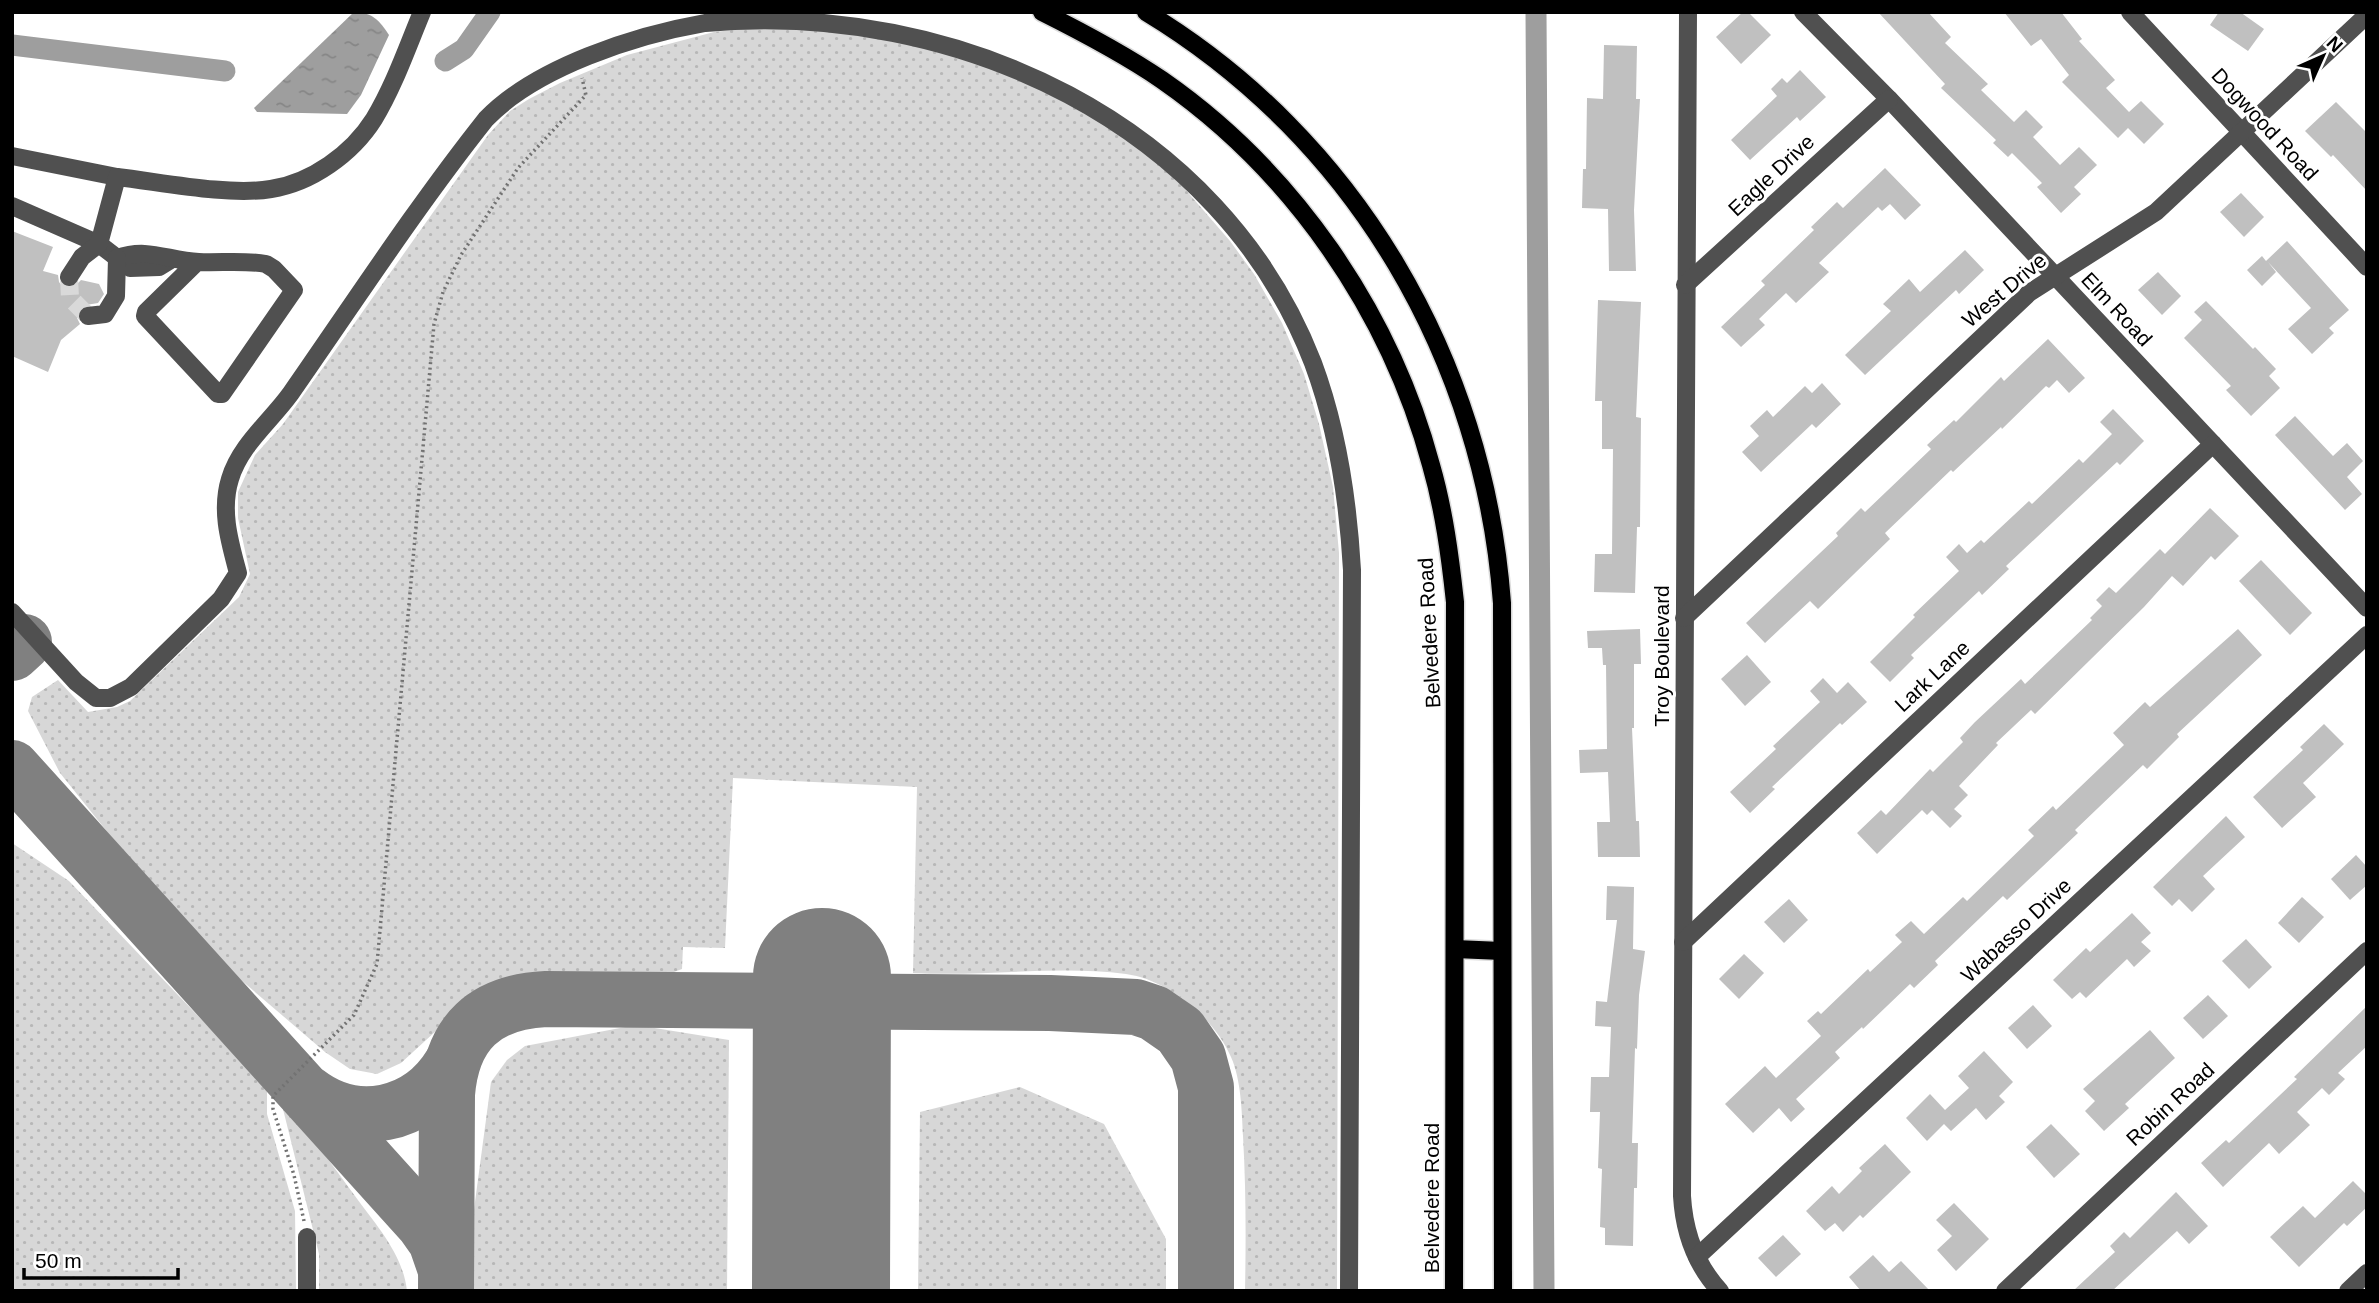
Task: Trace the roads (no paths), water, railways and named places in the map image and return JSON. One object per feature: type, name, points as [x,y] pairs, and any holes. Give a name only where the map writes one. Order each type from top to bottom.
[{"type":"main road","name":"Belvedere Road","points":[[1042,12],[1106,45],[1192,103],[1247,151],[1297,206],[1342,265],[1378,329],[1408,395],[1431,465],[1446,531],[1455,602],[1454,1291]]},
{"type":"main road","points":[[1146,12],[1194,44],[1250,88],[1327,167],[1372,226],[1427,319],[1456,387],[1479,458],[1499,567],[1503,675],[1503,1291]]},
{"type":"main road","points":[[1455,950],[1502,951]]},
{"type":"street","points":[[12,156],[117,177],[257,191],[283,187],[309,177],[339,158],[372,122],[422,12]]},
{"type":"street","name":"Troy Boulevard","points":[[1688,12],[1682,1196],[1686,1228],[1697,1257],[1720,1291]]},
{"type":"street","name":"Elm Road","points":[[1803,12],[1889,99],[2367,608]]},
{"type":"street","name":"Dogwood Road","points":[[2130,12],[2367,267]]},
{"type":"street","points":[[12,612],[76,682],[96,698],[110,698],[131,687],[221,599],[238,573],[229,538],[226,494],[239,457],[278,411],[486,118],[513,94],[579,62],[656,33],[729,19],[775,15],[839,16],[879,21],[973,43],[1041,71],[1123,120],[1182,170],[1229,219],[1261,264],[1292,317],[1312,362],[1340,452],[1348,505],[1352,570],[1349,1291]]},
{"type":"street","name":"West Drive","points":[[1684,618],[2029,293],[2156,212],[2367,15]]},
{"type":"street","name":"Eagle Drive","points":[[1685,285],[1889,99]]},
{"type":"street","points":[[69,277],[82,257],[99,244],[117,177]]},
{"type":"street","points":[[12,206],[99,244],[130,268],[159,267],[172,259],[266,264],[274,269],[294,290],[222,394],[218,394],[145,316],[197,262]]},
{"type":"street","points":[[88,316],[105,314],[116,296],[117,258]]},
{"type":"street","name":"Lark Lane","points":[[1683,942],[2213,444]]},
{"type":"street","name":"Wabasso Drive","points":[[1697,1257],[2367,635]]},
{"type":"street","name":"Robin Road","points":[[2005,1291],[2367,951]]},
{"type":"street","points":[[307,1237],[307,1291]]},
{"type":"street","points":[[2348,1291],[2367,1273]]},
{"type":"water","points":[[354,12],[375,18],[389,35],[361,95],[347,114],[257,112],[254,108]]},
{"type":"waterway","points":[[445,61],[464,49],[490,12]]},
{"type":"waterway","points":[[1536,12],[1544,1291]]},
{"type":"waterway","points":[[12,45],[225,71]]},
{"type":"tunnel","points":[[69,277],[70,298],[88,316]]}]
